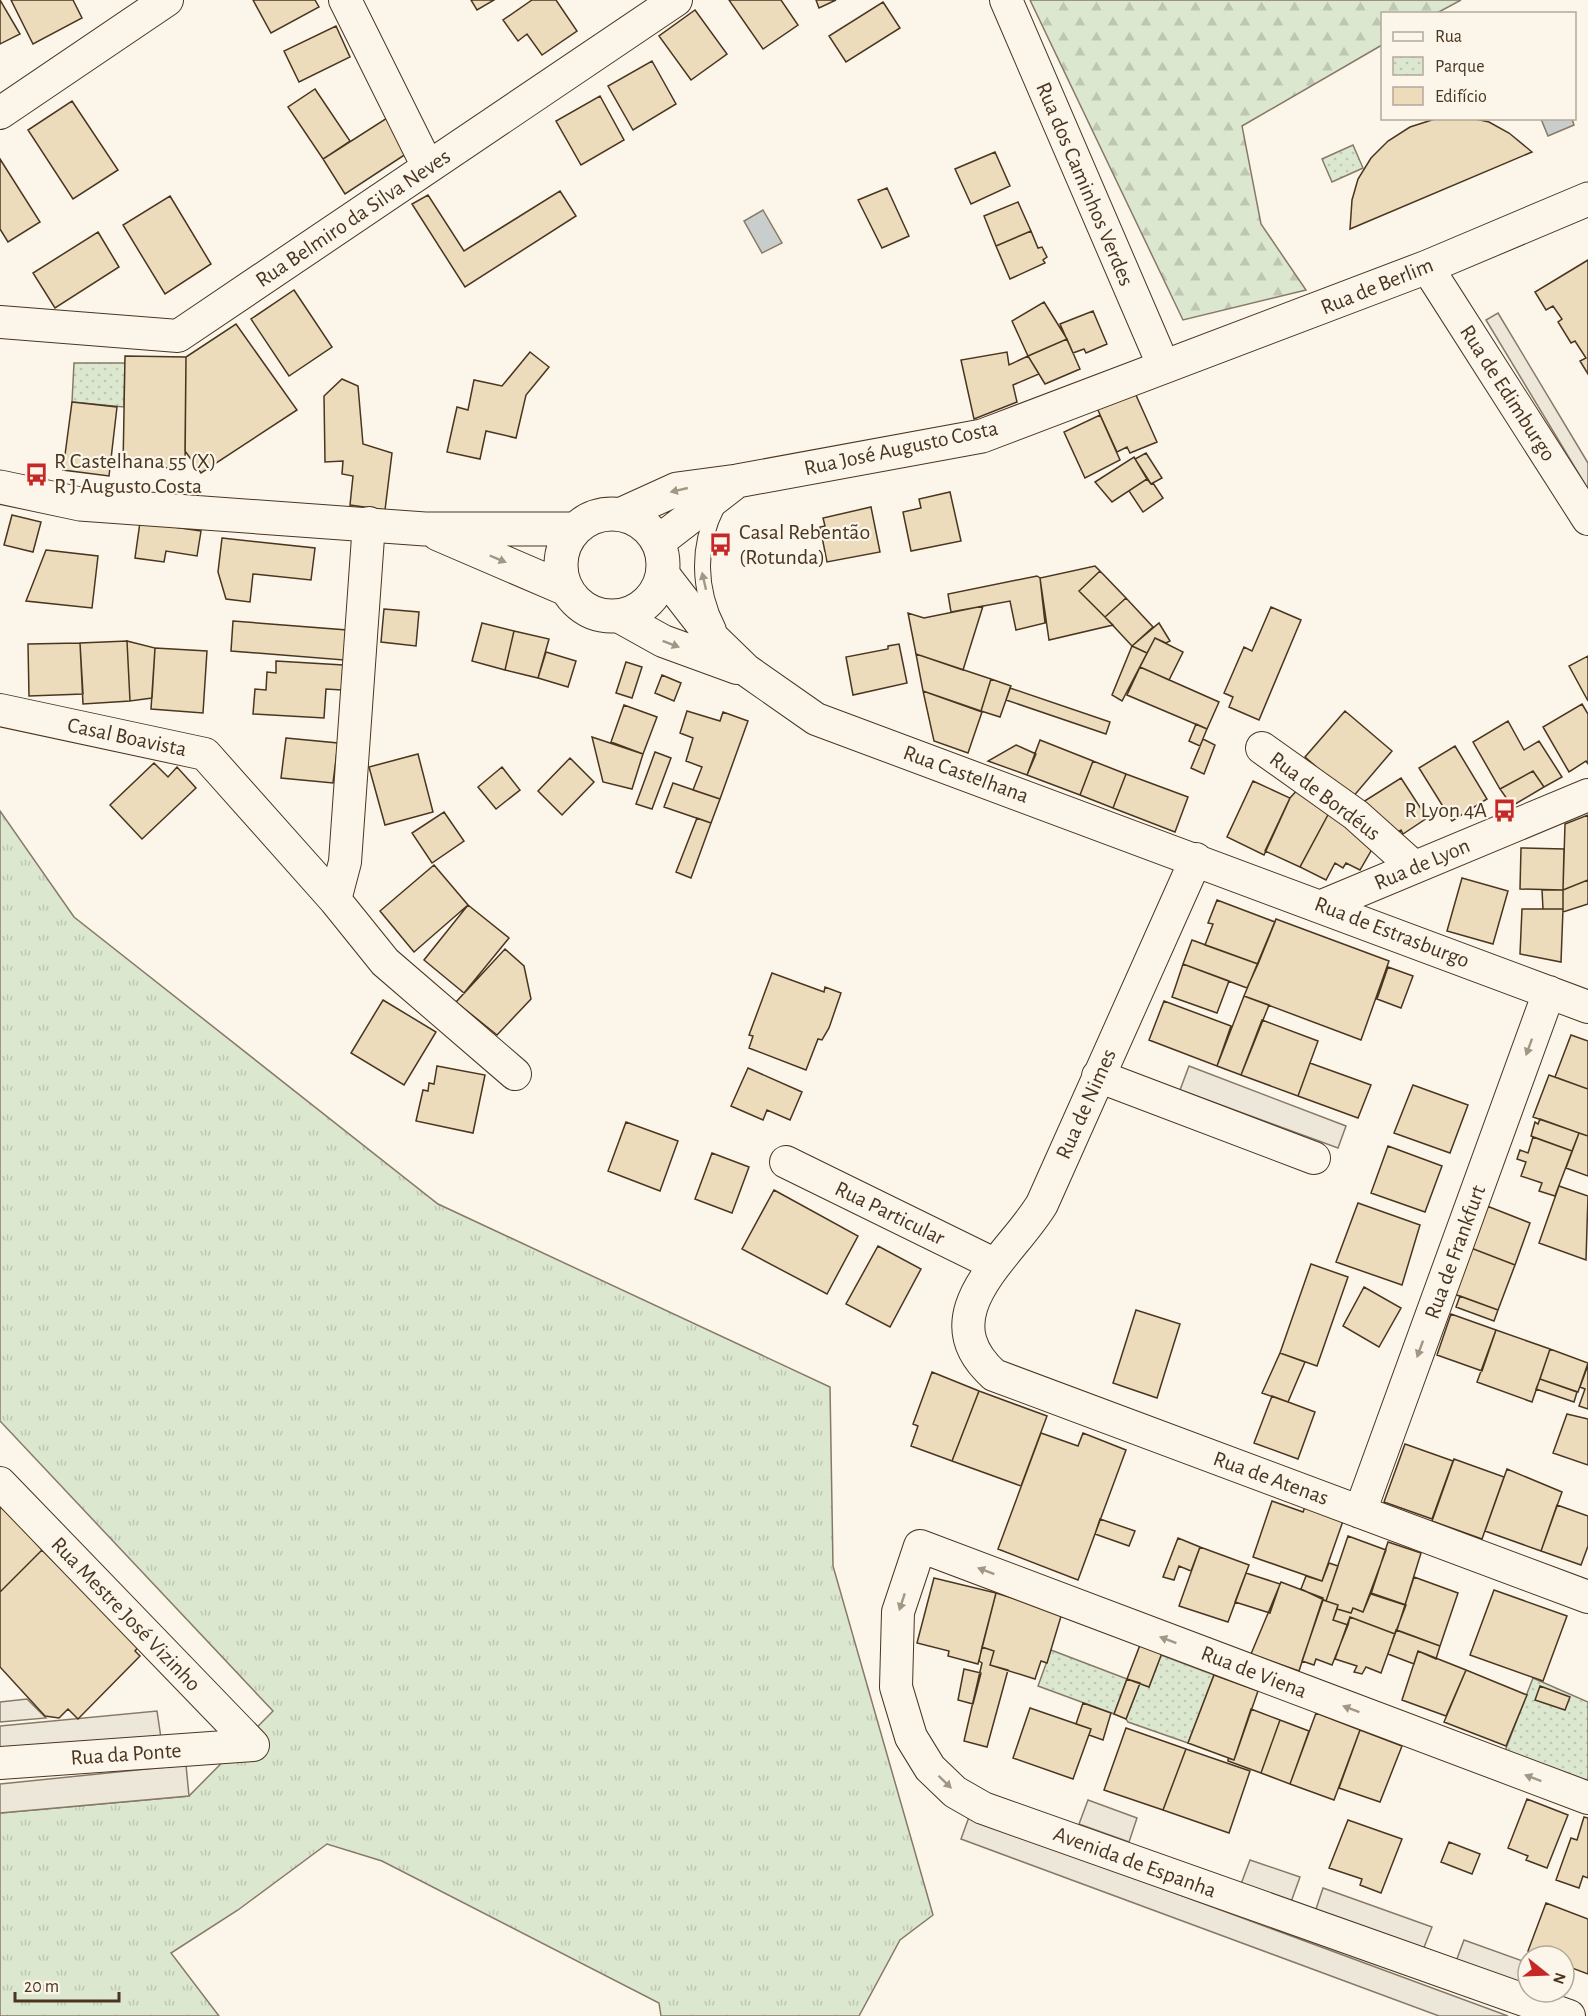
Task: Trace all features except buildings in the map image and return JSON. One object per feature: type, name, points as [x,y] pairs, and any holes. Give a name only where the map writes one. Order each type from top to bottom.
[{"type":"street","points":[[0,113],[167,0]]},
{"type":"street","points":[[345,0],[428,167]]},
{"type":"street","name":"Rua Belmiro da Silva Neves","points":[[2,319],[178,336],[676,0]]},
{"type":"street","name":"Rua dos Caminhos Verdes","points":[[1006,0],[1164,367]]},
{"type":"street","name":"Rua de Berlim","points":[[1164,367],[1427,267],[1588,199]]},
{"type":"street","name":"Rua de Edimburgo","points":[[1427,267],[1588,519]]},
{"type":"street","name":"Rua José Augusto Costa","points":[[0,487],[80,504],[369,523],[425,529],[576,529],[589,519],[605,514],[621,514],[676,489],[737,481],[982,436],[1164,367]]},
{"type":"street","name":"Rua José Augusto Costa","points":[[658,542],[737,481]]},
{"type":"street","points":[[620,617],[635,612],[648,603],[658,590],[663,574],[663,558],[658,542],[649,529],[637,520],[621,514]]},
{"type":"street","points":[[335,900],[345,862],[369,523]]},
{"type":"street","name":"Rua José Augusto Costa","points":[[425,529],[566,589],[575,602],[588,612],[603,617],[620,617]]},
{"type":"street","points":[[566,589],[561,573],[561,557],[566,542],[576,529]]},
{"type":"street","name":"Rua Castelhana","points":[[663,574],[711,636],[746,670],[816,719],[1196,859]]},
{"type":"street","name":"Rua Castelhana","points":[[620,617],[663,641],[746,670]]},
{"type":"street","name":"Casal Boavista","points":[[0,710],[205,754],[335,900],[386,962],[515,1074]]},
{"type":"street","name":"Rua de Bordéus","points":[[1262,748],[1356,814],[1414,867]]},
{"type":"street","name":"Rua de Lyon","points":[[1322,906],[1588,795]]},
{"type":"street","name":"Rua de Estrasburgo","points":[[1196,859],[1588,1007]]},
{"type":"street","name":"Rua de Nimes","points":[[972,1339],[969,1324],[972,1302],[980,1284],[1042,1204],[1196,859]]},
{"type":"street","name":"Rua de Frankfurt","points":[[1360,1512],[1549,992]]},
{"type":"street","points":[[1098,1076],[1314,1158]]},
{"type":"street","name":"Rua Particular","points":[[786,1162],[994,1264]]},
{"type":"street","name":"Rua de Atenas","points":[[972,1339],[978,1361],[994,1375],[1588,1597]]},
{"type":"street","name":"Rua Mestre José Vizinho","points":[[0,1484],[253,1745]]},
{"type":"street","name":"Rua de Viena","points":[[920,1546],[1588,1798]]},
{"type":"street","name":"Avenida de Espanha","points":[[920,1546],[898,1612],[896,1687],[911,1737],[930,1768],[955,1792],[987,1810],[1569,2016]]},
{"type":"street","name":"Rua da Ponte","points":[[0,1763],[253,1745]]},
{"type":"lane","points":[[737,481],[718,504],[708,525],[702,546],[701,572],[713,618],[746,670]]},
{"type":"green space","points":[[1030,0],[1461,0],[1439,12],[1381,12],[1381,46],[1242,126],[1261,224],[1306,290],[1183,320]]},
{"type":"green space","points":[[1353,145],[1363,168],[1332,182],[1322,159]]},
{"type":"green space","points":[[74,363],[125,363],[124,407],[72,402]]},
{"type":"green space","points":[[0,811],[74,917],[438,1204],[830,1387],[833,1566],[933,1915],[900,1940],[859,2016],[661,2016],[659,2003],[382,1861],[327,1844],[238,1910],[171,1953],[219,2016],[0,2016],[0,1813],[189,1796],[273,1711],[0,1421]]},
{"type":"green space","points":[[1051,1650],[1127,1679],[1114,1714],[1038,1686]]},
{"type":"green space","points":[[1161,1655],[1214,1675],[1188,1743],[1128,1722],[1126,1719],[1140,1683],[1149,1687]]},
{"type":"green space","points":[[1533,1678],[1588,1702],[1588,1782],[1505,1751]]},
{"type":"shaded area","points":[[1541,120],[1572,120],[1574,125],[1548,136]]},
{"type":"shaded area","points":[[763,210],[782,243],[762,253],[744,221]]},
{"type":"shaded area","points":[[1498,313],[1588,463],[1588,489],[1486,320]]},
{"type":"shaded area","points":[[1189,1066],[1346,1126],[1338,1148],[1180,1090]]},
{"type":"shaded area","points":[[27,1699],[46,1718],[0,1722],[0,1702]]},
{"type":"shaded area","points":[[157,1711],[161,1738],[0,1751],[0,1726]]},
{"type":"shaded area","points":[[186,1765],[189,1796],[0,1813],[0,1784]]},
{"type":"shaded area","points":[[1088,1800],[1137,1818],[1129,1842],[1079,1824]]},
{"type":"shaded area","points":[[969,1817],[1508,2016],[1439,2016],[961,1839]]},
{"type":"shaded area","points":[[1250,1860],[1300,1877],[1291,1902],[1241,1884]]},
{"type":"shaded area","points":[[1323,1888],[1432,1927],[1423,1950],[1315,1912]]},
{"type":"shaded area","points":[[1464,1940],[1516,1959],[1516,1987],[1455,1964]]},
{"type":"place","name":"R Castelhana 55 (X) R J Augusto Costa","points":[[36,474]]},
{"type":"place","name":"Casal Rebentão (Rotunda)","points":[[721,545]]},
{"type":"place","name":"R Lyon 4A","points":[[1505,810]]}]
